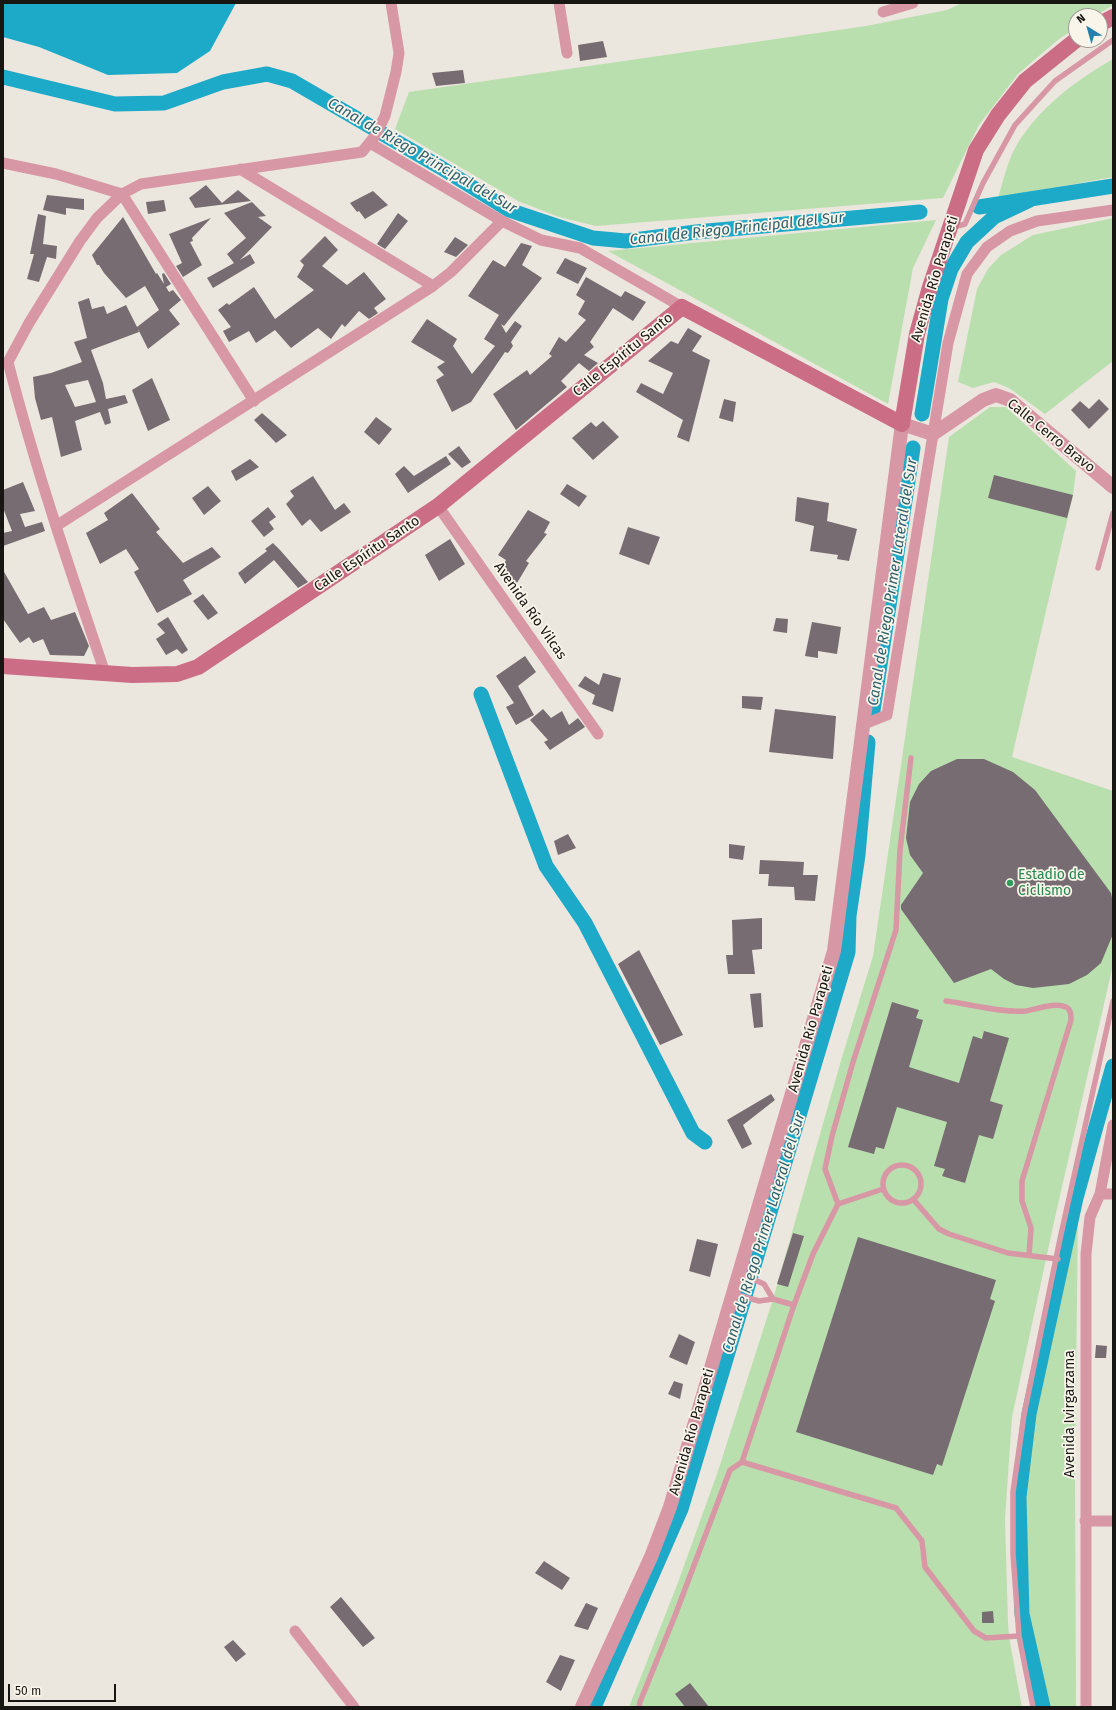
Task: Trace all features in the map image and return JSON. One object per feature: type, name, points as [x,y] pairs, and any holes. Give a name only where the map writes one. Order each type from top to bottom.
[{"type":"main road","name":"Avenida Río Parapeti","points":[[902,424],[916,334],[976,150],[998,115],[1025,81],[1068,46]]},
{"type":"main road","points":[[682,307],[902,424]]},
{"type":"main road","name":"Calle Espíritu Santo","points":[[3,666],[132,675],[177,674],[198,667],[438,506],[682,307]]},
{"type":"street","points":[[105,673],[56,526],[20,410],[6,359],[80,241],[97,218],[122,194],[141,184],[362,152],[372,140],[387,109],[399,53],[391,3]]},
{"type":"street","points":[[559,3],[567,53]]},
{"type":"street","points":[[883,12],[913,3]]},
{"type":"street","points":[[372,140],[502,221],[541,240],[580,248],[682,307]]},
{"type":"street","points":[[3,163],[56,174],[122,194],[254,401]]},
{"type":"street","points":[[240,169],[433,286]]},
{"type":"street","name":"Avenida Río Parapeti","points":[[862,725],[887,715],[948,343],[967,274],[986,247],[1010,231],[1037,221],[1113,210]]},
{"type":"street","points":[[56,526],[433,286],[451,272],[502,221]]},
{"type":"street","name":"Calle Cerro Bravo","points":[[933,434],[983,400],[996,395],[1010,400],[1113,487]]},
{"type":"street","points":[[902,424],[933,434]]},
{"type":"street","name":"Avenida Río Parapeti","points":[[582,1707],[651,1557],[670,1507],[834,951],[902,424]]},
{"type":"street","name":"Avenida Río Vilcas","points":[[438,506],[598,734]]},
{"type":"street","name":"Avenida Ivirgarzama","points":[[1086,1707],[1086,1254],[1090,1217],[1100,1194],[1113,1125]]},
{"type":"street","points":[[1100,1194],[1113,1194]]},
{"type":"street","points":[[1085,1521],[1113,1521]]},
{"type":"street","points":[[295,1631],[354,1707]]},
{"type":"lane","points":[[949,229],[965,224],[983,184],[1015,125],[1055,81],[1113,40]]},
{"type":"lane","points":[[1098,568],[1113,513]]},
{"type":"lane","points":[[838,1204],[825,1169],[832,1136],[853,1062],[896,930],[900,850],[911,758]]},
{"type":"lane","points":[[946,1000],[1006,1010],[1024,1011],[1060,1005],[1068,1007],[1071,1012],[1071,1020],[1022,1181],[1022,1201],[1031,1228],[1029,1256]]},
{"type":"lane","points":[[1033,1707],[1019,1636],[1013,1554],[1013,1492],[1024,1415],[1058,1259],[1060,1239],[1113,1001]]},
{"type":"lane","points":[[903,1165],[909,1166],[914,1170],[920,1181],[920,1188],[913,1199],[908,1202],[895,1202],[883,1189],[884,1178],[890,1168],[903,1165]]},
{"type":"lane","points":[[639,1707],[730,1470],[742,1462],[794,1304],[813,1254],[838,1204],[883,1189]]},
{"type":"lane","points":[[913,1199],[939,1229],[949,1234],[1008,1253],[1058,1259]]},
{"type":"lane","points":[[739,1273],[764,1284],[773,1299]]},
{"type":"lane","points":[[733,1294],[759,1301],[773,1299],[794,1304]]},
{"type":"lane","points":[[742,1462],[896,1508],[922,1541],[925,1567],[974,1631],[986,1638],[1019,1636]]},
{"type":"green space","points":[[962,3],[1113,3],[1113,5],[1108,8],[1068,8],[1068,33],[1018,74],[979,125],[943,198],[596,226],[559,217],[518,201],[395,129],[409,92],[866,26],[947,10]]},
{"type":"green space","points":[[1113,59],[1113,177],[998,198],[1012,154],[1034,121],[1058,97]]},
{"type":"green space","points":[[1113,218],[1113,361],[1045,414],[1009,388],[994,382],[973,388],[958,382],[977,289],[988,269],[1001,255],[1033,235]]},
{"type":"green space","points":[[936,220],[913,268],[888,404],[608,251]]},
{"type":"green space","points":[[990,407],[1006,407],[1076,471],[1073,495],[1012,757],[1113,791],[1113,965],[1056,1213],[1012,1417],[1005,1519],[1008,1622],[1009,1637],[1022,1707],[629,1707],[677,1585],[717,1474],[773,1299],[842,1057],[873,956],[949,437]]},
{"type":"green space","points":[[1078,1208],[1075,1479],[1076,1707],[1049,1707],[1039,1670],[1030,1625],[1025,1497],[1034,1421]]},
{"type":"water","points":[[3,3],[236,3],[210,51],[177,73],[108,75],[39,47],[3,37]]},
{"type":"building","points":[[603,41],[607,57],[580,61],[578,45]]},
{"type":"building","points":[[463,70],[465,83],[436,86],[432,73]]},
{"type":"building","points":[[206,185],[222,203],[238,190],[251,201],[195,208],[189,198]]},
{"type":"building","points":[[373,191],[388,205],[365,219],[350,203]]},
{"type":"building","points":[[47,195],[84,199],[84,210],[66,208],[66,215],[43,210]]},
{"type":"building","points":[[164,200],[166,211],[148,214],[146,202]]},
{"type":"building","points":[[252,202],[266,216],[258,217],[272,227],[240,260],[250,254],[255,263],[213,288],[207,278],[234,263],[227,254],[246,238],[224,213]]},
{"type":"building","points":[[398,213],[408,221],[385,249],[377,244]]},
{"type":"building","points":[[38,214],[46,216],[43,244],[57,246],[56,259],[47,257],[39,282],[27,279],[34,254],[30,254]]},
{"type":"building","points":[[123,217],[156,274],[157,273],[164,284],[162,274],[164,273],[171,284],[166,287],[169,292],[173,290],[181,300],[169,310],[180,324],[148,349],[138,329],[139,332],[91,350],[103,383],[106,399],[125,395],[128,403],[108,409],[111,423],[105,425],[100,412],[75,421],[82,450],[61,457],[52,417],[41,420],[35,398],[33,377],[51,373],[82,362],[74,342],[87,338],[78,302],[89,298],[92,309],[104,306],[107,314],[126,305],[137,327],[159,310],[145,286],[126,298],[99,265],[97,265],[92,255]],"holes":[[[88,380],[96,402],[75,407],[65,385]]]},
{"type":"building","points":[[211,218],[192,238],[193,241],[190,242],[202,265],[183,277],[176,266],[182,263],[169,234]]},
{"type":"building","points":[[325,236],[338,250],[322,266],[347,285],[364,272],[386,299],[374,308],[378,313],[369,319],[359,311],[345,327],[342,324],[331,339],[318,328],[291,348],[275,330],[256,343],[249,331],[229,342],[223,331],[231,327],[218,310],[227,303],[229,305],[254,287],[275,319],[314,290],[297,277],[304,265],[300,261]]},
{"type":"building","points":[[455,237],[468,245],[456,257],[444,252]]},
{"type":"building","points":[[521,243],[532,246],[522,265],[542,278],[504,326],[501,324],[506,333],[515,321],[522,326],[511,342],[513,346],[508,353],[505,352],[471,402],[452,412],[436,380],[444,375],[437,367],[445,362],[411,342],[427,319],[457,339],[453,346],[472,374],[495,346],[484,339],[499,315],[468,296],[493,260],[505,267]]},
{"type":"building","points":[[565,258],[587,268],[578,284],[556,273]]},
{"type":"building","points":[[586,277],[621,297],[625,291],[646,302],[633,321],[613,308],[590,342],[594,347],[584,355],[598,363],[589,371],[579,363],[561,381],[567,387],[516,430],[493,394],[527,370],[530,375],[552,356],[549,354],[559,337],[566,342],[586,320],[578,314],[585,301],[576,295]]},
{"type":"building","points":[[688,328],[702,336],[692,351],[710,360],[689,442],[677,437],[683,420],[636,392],[641,383],[663,394],[673,373],[648,361],[671,341],[678,344]]},
{"type":"building","points":[[152,378],[170,420],[148,431],[132,390]]},
{"type":"building","points":[[724,399],[736,402],[733,422],[719,418]]},
{"type":"building","points":[[1099,399],[1109,409],[1089,429],[1071,410],[1080,401],[1089,409]]},
{"type":"building","points":[[262,413],[287,435],[276,443],[254,420]]},
{"type":"building","points":[[376,417],[392,429],[379,445],[364,432]]},
{"type":"building","points":[[603,421],[619,437],[593,460],[572,438],[591,422],[596,427]]},
{"type":"building","points":[[459,446],[471,462],[462,468],[448,454]]},
{"type":"building","points":[[446,456],[451,464],[408,493],[395,474],[404,466],[414,476]]},
{"type":"building","points":[[250,459],[259,467],[236,481],[231,471]]},
{"type":"building","points":[[994,475],[1073,495],[1067,518],[988,498]]},
{"type":"building","points":[[313,476],[335,510],[344,503],[351,512],[321,532],[310,519],[302,526],[286,504],[294,496],[290,491]]},
{"type":"building","points":[[23,482],[35,511],[20,514],[25,527],[42,522],[45,531],[3,546],[3,533],[12,531],[3,508],[3,490]]},
{"type":"building","points":[[567,484],[587,496],[579,507],[560,494]]},
{"type":"building","points":[[208,486],[221,501],[204,515],[192,498]]},
{"type":"building","points":[[132,493],[160,529],[156,532],[183,563],[212,547],[221,557],[183,580],[192,594],[157,613],[134,572],[139,569],[126,549],[100,564],[86,533],[108,520],[104,513]]},
{"type":"building","points":[[797,497],[829,503],[827,521],[857,529],[849,561],[837,559],[838,555],[810,551],[814,526],[795,521]]},
{"type":"building","points":[[268,507],[276,517],[269,522],[274,529],[264,537],[251,521]]},
{"type":"building","points":[[528,510],[550,522],[544,533],[547,534],[526,561],[529,563],[517,583],[499,573],[506,560],[498,555]]},
{"type":"building","points":[[628,527],[660,537],[649,565],[619,554]]},
{"type":"building","points":[[450,539],[465,564],[439,581],[425,555]]},
{"type":"building","points":[[273,543],[308,582],[298,588],[274,560],[245,584],[238,573],[267,551],[265,549]]},
{"type":"building","points":[[3,570],[28,614],[44,607],[51,620],[75,612],[89,646],[84,656],[50,655],[43,639],[33,643],[29,637],[20,643],[3,619]]},
{"type":"building","points":[[203,594],[218,613],[208,620],[193,601]]},
{"type":"building","points":[[168,617],[188,650],[182,654],[177,649],[166,655],[156,639],[165,633],[157,624]]},
{"type":"building","points":[[776,618],[788,619],[787,633],[773,631]]},
{"type":"building","points":[[812,622],[841,627],[837,654],[818,651],[818,658],[805,656]]},
{"type":"building","points":[[525,656],[536,672],[518,686],[534,715],[516,725],[506,707],[514,703],[496,676]]},
{"type":"building","points":[[603,673],[621,678],[613,712],[592,704],[595,695],[578,686],[585,676],[599,685]]},
{"type":"building","points":[[742,696],[763,697],[761,710],[742,708]]},
{"type":"building","points":[[543,709],[551,718],[562,711],[569,725],[578,718],[585,727],[550,750],[544,742],[548,740],[530,720]]},
{"type":"building","points":[[775,709],[836,716],[833,759],[769,752]]},
{"type":"building","name":"Estadio de Ciclismo","points":[[957,759],[984,759],[1013,772],[1035,790],[1111,893],[1113,903],[1113,934],[1101,963],[1087,975],[1069,984],[1033,988],[1016,985],[1004,979],[991,969],[954,983],[901,909],[901,905],[923,873],[910,855],[906,838],[910,802],[919,784],[931,771]]},
{"type":"building","points":[[568,834],[576,848],[558,855],[554,841]]},
{"type":"building","points":[[729,844],[745,846],[743,860],[729,858]]},
{"type":"building","points":[[760,860],[804,862],[803,875],[818,875],[815,901],[795,900],[794,887],[768,886],[769,874],[759,874]]},
{"type":"building","points":[[762,918],[762,949],[752,950],[755,974],[728,974],[726,955],[733,955],[732,920]]},
{"type":"building","points":[[639,950],[683,1035],[660,1045],[618,964]]},
{"type":"building","points":[[761,993],[763,1027],[754,1028],[750,994]]},
{"type":"building","points":[[892,1002],[919,1010],[916,1018],[923,1020],[909,1067],[959,1083],[973,1036],[982,1039],[984,1031],[1009,1038],[990,1101],[1003,1105],[993,1139],[979,1135],[965,1183],[942,1176],[945,1169],[934,1166],[947,1122],[897,1107],[884,1149],[876,1147],[874,1154],[848,1147]]},
{"type":"building","points":[[771,1094],[775,1100],[743,1125],[752,1144],[742,1149],[727,1120]]},
{"type":"building","points":[[793,1233],[804,1236],[788,1287],[777,1284]]},
{"type":"building","points":[[858,1237],[996,1280],[990,1299],[995,1301],[942,1466],[937,1464],[933,1475],[796,1432]]},
{"type":"building","points":[[697,1239],[718,1244],[710,1277],[689,1271]]},
{"type":"building","points":[[679,1334],[695,1342],[687,1365],[669,1357]]},
{"type":"building","points":[[1096,1345],[1107,1346],[1106,1358],[1095,1358]]},
{"type":"building","points":[[674,1381],[683,1384],[680,1399],[668,1394]]},
{"type":"building","points":[[544,1561],[570,1578],[562,1590],[535,1573]]},
{"type":"building","points":[[341,1597],[375,1638],[363,1647],[330,1607]]},
{"type":"building","points":[[586,1603],[598,1608],[588,1630],[574,1626]]},
{"type":"building","points":[[993,1611],[994,1623],[982,1623],[982,1612]]},
{"type":"building","points":[[233,1640],[246,1654],[236,1662],[224,1647]]},
{"type":"building","points":[[560,1655],[575,1660],[561,1691],[546,1682]]},
{"type":"building","points":[[690,1683],[709,1707],[685,1707],[675,1694]]},
{"type":"waterway","name":"Canal de Riego Principal del Sur","points":[[3,77],[115,104],[164,103],[223,82],[267,74],[292,81],[440,167],[509,210],[593,238],[626,241],[696,232],[920,212]]},
{"type":"waterway","name":"Canal de Riego Principal del Sur","points":[[979,207],[1113,186]]},
{"type":"waterway","name":"Canal de Riego Primer Lateral del Sur","points":[[922,414],[941,299],[951,269],[967,242],[994,217],[1030,200]]},
{"type":"waterway","name":"Canal de Riego Primer Lateral del Sur","points":[[872,717],[913,448]]},
{"type":"waterway","points":[[481,694],[546,866],[585,923],[693,1133],[705,1142]]},
{"type":"waterway","name":"Canal de Riego Primer Lateral del Sur","points":[[594,1707],[681,1509],[848,952],[849,916],[858,855],[868,742]]},
{"type":"waterway","points":[[1043,1707],[1022,1614],[1019,1497],[1029,1414],[1076,1198],[1113,1066]]},
{"type":"place","name":"Estadio de Ciclismo","points":[[1010,883]]}]
